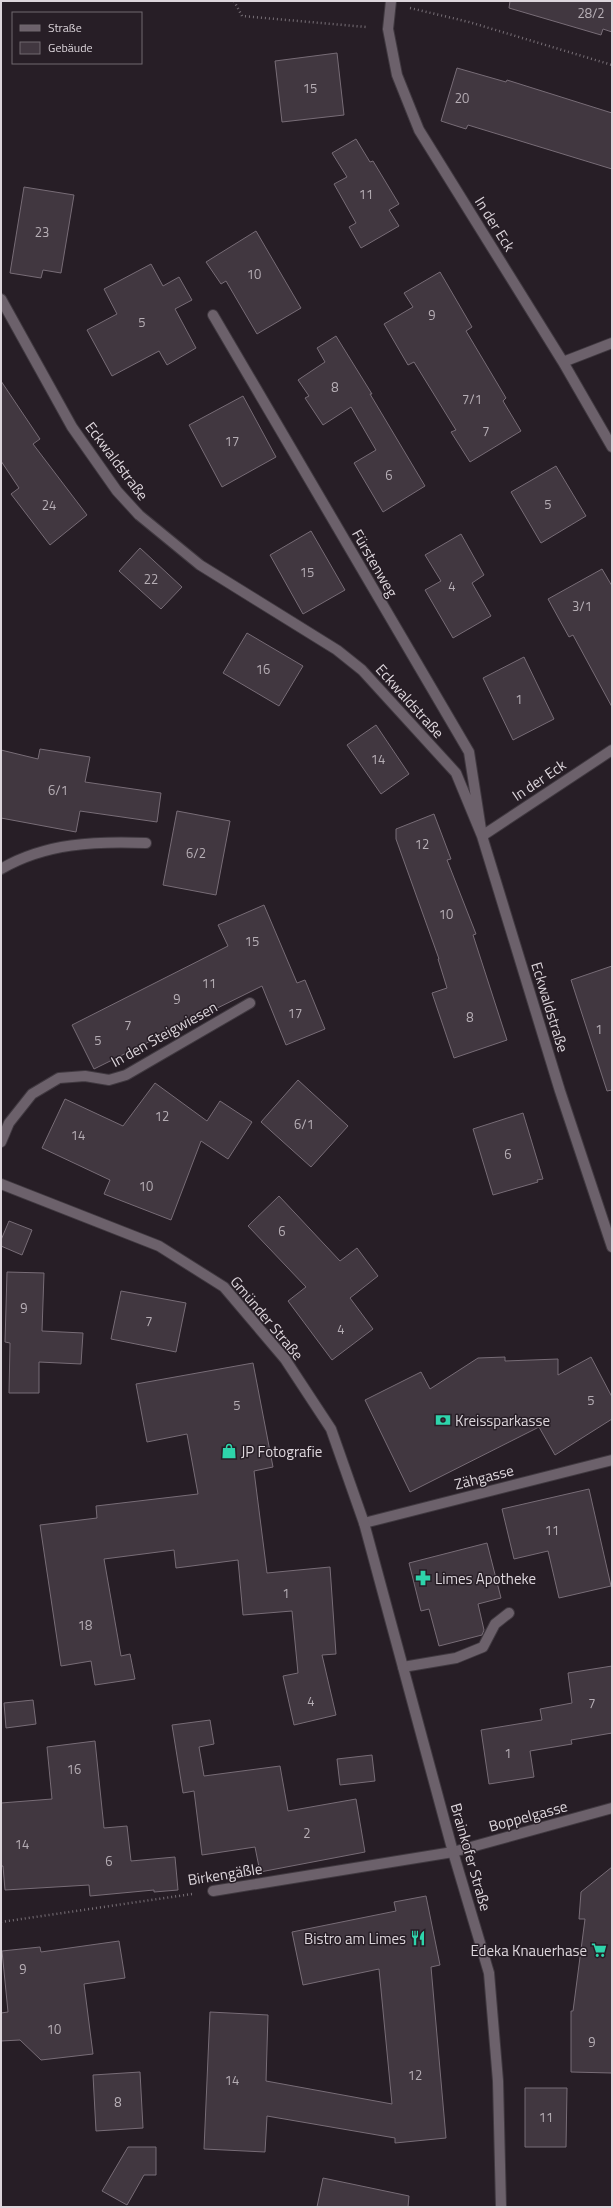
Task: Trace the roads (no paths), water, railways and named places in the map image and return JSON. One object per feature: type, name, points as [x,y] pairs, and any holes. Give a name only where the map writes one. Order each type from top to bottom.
[{"type":"street","name":"In der Eck","points":[[390,2],[388,29],[397,75],[419,130],[563,362],[612,447]]},
{"type":"street","name":"Eckwaldstraße","points":[[1,299],[72,427],[117,492],[139,515],[200,565],[337,650],[362,670],[456,774],[482,836],[560,1091],[612,1247]]},
{"type":"street","name":"Fürstenweg","points":[[213,315],[469,752],[482,836]]},
{"type":"street","points":[[563,362],[612,343]]},
{"type":"street","name":"In der Eck","points":[[482,836],[612,750]]},
{"type":"street","points":[[1,869],[18,859],[48,850],[80,843],[146,842]]},
{"type":"street","name":"In den Steigwiesen","points":[[1,1142],[9,1123],[32,1094],[59,1078],[85,1076],[108,1080],[126,1075],[250,1003]]},
{"type":"street","name":"Gmünder Straße","points":[[1,1184],[159,1246],[224,1287],[285,1359],[331,1429],[364,1523]]},
{"type":"street","name":"Zähgasse","points":[[364,1523],[612,1460]]},
{"type":"street","name":"Brainkofer Straße","points":[[364,1523],[453,1852],[489,1973],[498,2081],[501,2207]]},
{"type":"street","points":[[403,1667],[456,1658],[483,1647],[494,1624],[509,1613]]},
{"type":"street","name":"Boppelgasse","points":[[453,1852],[611,1810]]},
{"type":"street","name":"Birkengäßle","points":[[213,1891],[453,1852]]},
{"type":"place","name":"Kreissparkasse","points":[[443,1420]]},
{"type":"place","name":"JP Fotografie","points":[[229,1451]]},
{"type":"place","name":"Limes Apotheke","points":[[423,1578]]},
{"type":"place","name":"Bistro am Limes","points":[[418,1938]]},
{"type":"place","name":"Edeka Knauerhase","points":[[599,1950]]}]
